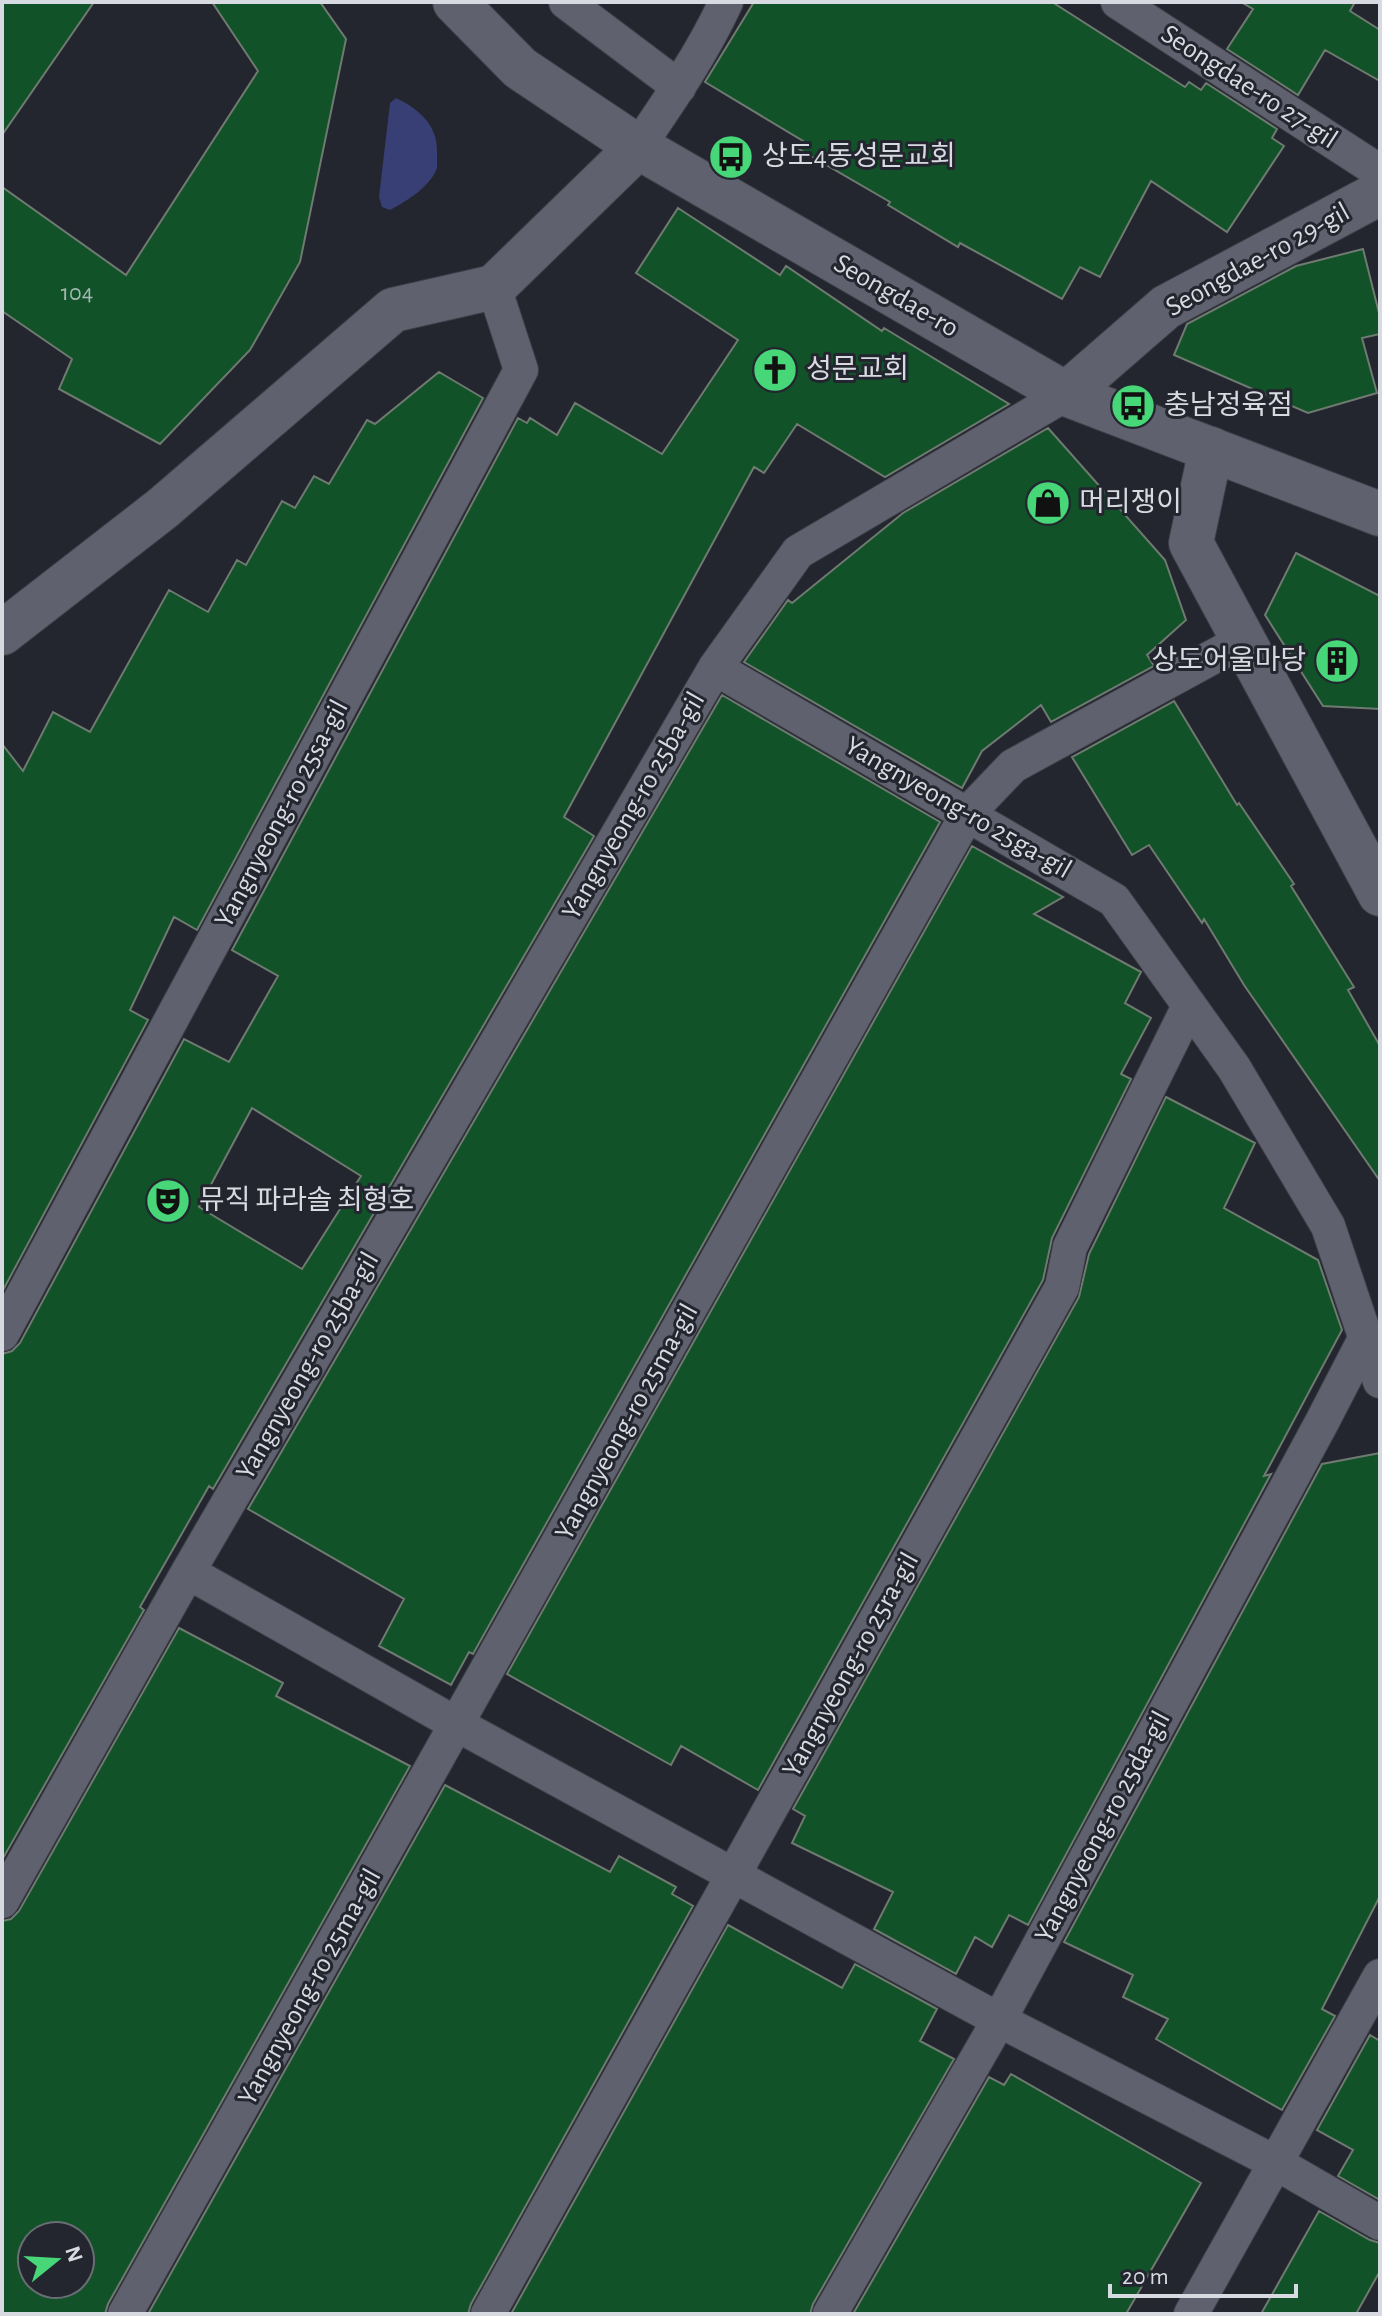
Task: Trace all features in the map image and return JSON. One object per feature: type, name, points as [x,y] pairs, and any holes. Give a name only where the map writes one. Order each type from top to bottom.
[{"type":"street","name":"Seongdae-ro","points":[[455,2],[520,68],[638,147],[1066,394],[1380,514]]},
{"type":"street","points":[[2,633],[163,508],[393,310],[494,287],[638,147]]},
{"type":"street","name":"Seongdae-ro 29-gil","points":[[1066,394],[1166,307],[1380,193]]},
{"type":"street","points":[[1211,449],[1191,543],[1380,894]]},
{"type":"lane","points":[[566,2],[679,87]]},
{"type":"lane","points":[[638,147],[679,87],[726,2]]},
{"type":"lane","name":"Seongdae-ro 27-gil","points":[[1118,2],[1380,172]]},
{"type":"lane","name":"Yangnyeong-ro 25sa-gil","points":[[2,1334],[521,370],[494,287]]},
{"type":"lane","points":[[715,668],[798,552],[1066,394]]},
{"type":"lane","name":"Yangnyeong-ro 25ma-gil","points":[[125,2314],[968,813],[1013,766],[1242,641]]},
{"type":"lane","name":"Yangnyeong-ro 25ga-gil","points":[[715,668],[1114,900],[1234,1068],[1328,1226],[1380,1381]]},
{"type":"lane","name":"Yangnyeong-ro 25ba-gil","points":[[2,1901],[188,1572],[715,668]]},
{"type":"lane","name":"Yangnyeong-ro 25ra-gil","points":[[488,2314],[1062,1287],[1070,1247],[1189,1006]]},
{"type":"lane","name":"Yangnyeong-ro 25da-gil","points":[[830,2314],[999,2020],[1367,1335]]},
{"type":"lane","points":[[188,1572],[458,1725],[999,2020],[1276,2163],[1380,2223]]},
{"type":"lane","points":[[1191,2314],[1380,1976]]},
{"type":"shaded area","points":[[396,98],[427,120],[437,145],[437,168],[424,187],[390,210],[382,207],[379,197],[390,103]]},
{"type":"building","points":[[2,2],[94,2],[2,135]]},
{"type":"building","points":[[212,2],[320,2],[346,39],[300,262],[250,350],[160,444],[59,389],[72,359],[2,311],[2,187],[126,275],[258,71]]},
{"type":"building","points":[[754,2],[1052,2],[1185,87],[1189,82],[1201,90],[1206,83],[1277,129],[1272,138],[1284,146],[1227,232],[1151,181],[1100,277],[1080,267],[1062,299],[960,243],[958,247],[888,205],[890,202],[799,149],[803,141],[705,82]]},
{"type":"building","points":[[1241,2],[1355,2],[1350,11],[1380,30],[1380,81],[1325,50],[1298,95],[1227,49],[1253,9]]},
{"type":"building","points":[[678,208],[780,275],[786,266],[882,331],[884,328],[1009,404],[885,477],[797,424],[764,473],[754,467],[564,817],[594,836],[213,1489],[209,1486],[140,1607],[144,1610],[2,1860],[2,1354],[12,1351],[20,1343],[184,1039],[229,1062],[278,976],[232,950],[518,418],[527,423],[530,418],[557,435],[575,403],[662,454],[738,340],[636,273]],"holes":[[[252,1108],[361,1176],[302,1269],[199,1207]]]},
{"type":"building","points":[[1363,249],[1380,317],[1380,334],[1362,338],[1377,393],[1308,413],[1174,355],[1187,324],[1296,266]]},
{"type":"building","points":[[439,372],[483,398],[197,930],[174,917],[130,1010],[148,1020],[2,1292],[2,744],[23,771],[53,712],[90,732],[169,590],[208,612],[237,560],[246,565],[282,501],[295,508],[314,476],[329,484],[367,420],[375,424]]},
{"type":"building","points":[[1048,428],[1165,560],[1186,620],[1147,655],[1154,666],[1051,722],[1041,705],[982,751],[962,788],[744,662],[788,600],[792,603],[903,513]]},
{"type":"building","name":"상도어울마당","points":[[1296,553],[1380,596],[1380,709],[1323,706],[1265,615]]},
{"type":"building","points":[[722,695],[940,822],[473,1654],[469,1652],[451,1685],[379,1646],[404,1599],[248,1509]]},
{"type":"building","points":[[1174,701],[1237,805],[1239,803],[1294,884],[1291,886],[1354,987],[1348,990],[1380,1046],[1380,1181],[1244,985],[1204,919],[1202,923],[1149,845],[1132,855],[1072,757]]},
{"type":"building","points":[[972,846],[1063,897],[1034,914],[1141,972],[1125,1003],[1151,1018],[1121,1074],[1131,1079],[1052,1238],[1043,1280],[758,1790],[681,1746],[671,1765],[507,1674]]},
{"type":"building","points":[[1166,1097],[1255,1143],[1224,1208],[1318,1260],[1342,1330],[1264,1476],[1271,1474],[1028,1925],[1009,1915],[992,1947],[975,1937],[956,1974],[874,1929],[893,1892],[792,1843],[805,1816],[793,1809],[1079,1297],[1089,1254]]},
{"type":"building","points":[[1380,1453],[1380,1896],[1322,2009],[1335,2016],[1282,2110],[1156,2039],[1168,2019],[1123,1997],[1133,1975],[1064,1942],[1322,1464]]},
{"type":"building","points":[[179,1628],[283,1683],[276,1696],[410,1766],[105,2314],[2,2314],[2,1921],[11,1919],[19,1911]]},
{"type":"building","points":[[445,1785],[610,1872],[619,1856],[676,1887],[672,1894],[693,1906],[468,2314],[148,2314]]},
{"type":"building","points":[[728,1925],[842,1988],[855,1964],[937,2009],[920,2041],[954,2059],[810,2314],[511,2314]]},
{"type":"building","points":[[1370,2035],[1380,2041],[1380,2200],[1338,2176],[1353,2150],[1317,2130]]},
{"type":"building","points":[[1011,2074],[1201,2183],[1126,2314],[853,2314],[989,2077],[1004,2085]]},
{"type":"building","points":[[1319,2211],[1380,2243],[1380,2271],[1356,2314],[1261,2314]]},
{"type":"place","name":"상도4동성문교회","points":[[731,157]]},
{"type":"place","name":"성문교회","points":[[775,370]]},
{"type":"place","name":"충남정육점","points":[[1133,406]]},
{"type":"place","name":"머리쟁이","points":[[1048,503]]},
{"type":"place","name":"상도어울마당","points":[[1337,661]]},
{"type":"place","name":"뮤직 파라솔 최형호","points":[[168,1201]]}]
